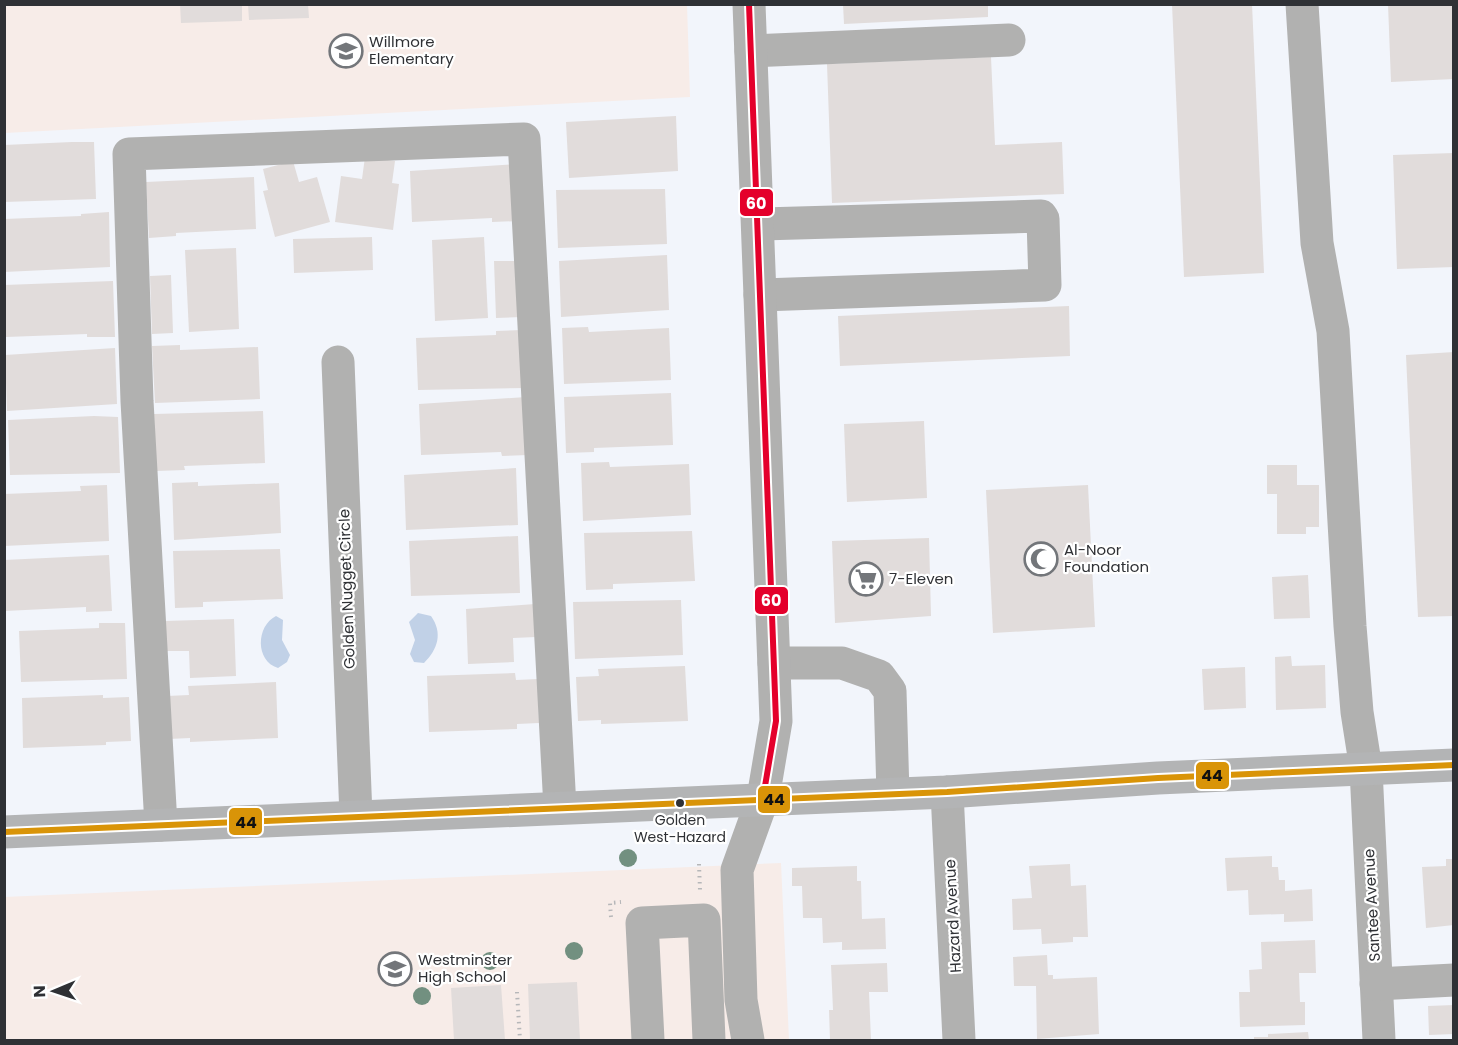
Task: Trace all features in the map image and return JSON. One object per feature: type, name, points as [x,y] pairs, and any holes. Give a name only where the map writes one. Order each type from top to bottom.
[{"type":"main road","points":[[4,832],[763,798],[947,792],[1158,778],[1454,765]]},
{"type":"street","points":[[748,1041],[741,999],[737,870],[763,798],[776,721],[749,4]]},
{"type":"street","name":"Santee Avenue","points":[[1302,4],[1317,243],[1333,331],[1350,626],[1357,712],[1366,769],[1378,1041]]},
{"type":"street","points":[[751,51],[1009,40]]},
{"type":"street","points":[[161,825],[138,401],[129,154],[524,139],[560,808]]},
{"type":"street","points":[[758,224],[1041,216],[1043,219],[1045,285],[760,294]]},
{"type":"street","name":"Golden Nugget Circle","points":[[338,362],[356,816]]},
{"type":"street","points":[[774,663],[842,663],[879,676],[890,691],[893,794]]},
{"type":"street","name":"Hazard Avenue","points":[[947,792],[959,1041]]},
{"type":"street","points":[[648,1041],[642,923],[704,920],[709,1041]]},
{"type":"street","points":[[1376,984],[1454,981]]},
{"type":"path","points":[[517,992],[520,1041]]},
{"type":"shaded area","name":"Willmore Elementary","points":[[5,5],[687,5],[690,97],[5,133]]},
{"type":"shaded area","name":"Westminster High School","points":[[781,863],[789,1040],[5,1040],[4,897]]},
{"type":"water","points":[[418,613],[431,616],[438,635],[433,652],[424,663],[414,662],[410,654],[415,640],[409,622]]},
{"type":"water","points":[[276,616],[283,620],[282,640],[290,655],[287,662],[278,668],[265,658],[261,643],[265,627]]},
{"type":"building","points":[[180,4],[242,4],[242,21],[181,23]]},
{"type":"building","points":[[248,4],[308,4],[309,18],[249,20]]},
{"type":"building","points":[[843,4],[988,4],[988,17],[844,24]]},
{"type":"building","points":[[1172,4],[1252,4],[1264,273],[1184,277]]},
{"type":"building","points":[[1388,4],[1454,4],[1454,79],[1391,82]]},
{"type":"building","points":[[991,57],[995,145],[1062,142],[1064,194],[832,203],[827,64]]},
{"type":"building","points":[[676,116],[678,171],[569,178],[566,122]]},
{"type":"building","points":[[94,142],[96,199],[4,202],[4,145]]},
{"type":"building","points":[[1454,153],[1454,267],[1397,269],[1393,155]]},
{"type":"building","points":[[365,157],[395,161],[392,183],[399,184],[393,230],[335,222],[341,176],[362,179]]},
{"type":"building","points":[[293,161],[299,182],[317,177],[330,222],[275,237],[263,191],[268,190],[263,169]]},
{"type":"building","points":[[516,164],[519,221],[492,222],[492,218],[412,222],[410,171]]},
{"type":"building","points":[[254,177],[256,229],[176,233],[176,236],[149,238],[146,182]]},
{"type":"building","points":[[665,189],[667,244],[558,248],[556,190]]},
{"type":"building","points":[[109,212],[110,267],[4,272],[4,219],[81,216],[81,214]]},
{"type":"building","points":[[372,237],[373,270],[294,273],[293,239]]},
{"type":"building","points":[[484,237],[488,318],[435,321],[432,240]]},
{"type":"building","points":[[236,248],[239,329],[189,332],[185,250]]},
{"type":"building","points":[[667,255],[669,310],[561,317],[559,261]]},
{"type":"building","points":[[494,261],[520,261],[522,317],[496,318]]},
{"type":"building","points":[[171,275],[173,333],[152,334],[150,276]]},
{"type":"building","points":[[113,281],[115,337],[87,337],[87,334],[6,337],[4,285]]},
{"type":"building","points":[[1069,306],[1070,356],[840,366],[838,316]]},
{"type":"building","points":[[588,327],[589,332],[669,328],[671,380],[564,384],[562,328]]},
{"type":"building","points":[[523,330],[525,388],[418,390],[416,338],[496,335],[496,331]]},
{"type":"building","points":[[180,345],[180,350],[258,347],[260,399],[155,403],[152,346]]},
{"type":"building","points":[[115,348],[117,404],[7,411],[5,355]]},
{"type":"building","points":[[1454,352],[1454,616],[1418,617],[1406,355]]},
{"type":"building","points":[[671,393],[673,445],[594,448],[594,452],[566,453],[564,397]]},
{"type":"building","points":[[526,397],[528,455],[502,456],[501,452],[421,455],[419,404]]},
{"type":"building","points":[[263,411],[265,463],[184,466],[185,470],[156,471],[154,414]]},
{"type":"building","points":[[118,417],[120,473],[10,475],[8,420]]},
{"type":"building","points":[[924,421],[927,498],[847,502],[844,424]]},
{"type":"building","points":[[609,462],[610,467],[689,464],[691,515],[583,521],[581,463]]},
{"type":"building","points":[[1267,465],[1297,465],[1297,485],[1319,485],[1319,527],[1306,527],[1306,534],[1277,534],[1277,494],[1267,494]]},
{"type":"building","points":[[516,468],[518,525],[406,530],[404,475]]},
{"type":"building","points":[[198,482],[198,486],[279,483],[281,533],[174,540],[172,483]]},
{"type":"building","points":[[107,485],[109,541],[4,546],[4,494],[81,491],[80,486]]},
{"type":"building","name":"Al-Noor Foundation","points":[[1088,485],[1095,627],[993,633],[986,490]]},
{"type":"building","points":[[692,531],[695,581],[613,584],[613,589],[586,590],[584,533]]},
{"type":"building","points":[[518,536],[520,593],[411,596],[409,541]]},
{"type":"building","name":"7-Eleven","points":[[929,538],[931,616],[835,623],[832,541]]},
{"type":"building","points":[[280,549],[283,599],[203,602],[203,607],[175,608],[173,551]]},
{"type":"building","points":[[109,555],[112,611],[86,612],[86,607],[5,611],[4,560]]},
{"type":"building","points":[[1308,575],[1310,618],[1274,619],[1272,577]]},
{"type":"building","points":[[681,600],[683,655],[575,659],[573,602]]},
{"type":"building","points":[[535,604],[536,637],[513,638],[514,662],[468,664],[466,609]]},
{"type":"building","points":[[234,619],[236,676],[190,678],[189,651],[165,651],[164,621]]},
{"type":"building","points":[[99,623],[125,623],[127,679],[21,682],[19,631],[99,628]]},
{"type":"building","points":[[1291,656],[1292,666],[1325,665],[1326,708],[1276,710],[1275,657]]},
{"type":"building","points":[[685,666],[688,721],[601,724],[601,720],[578,721],[576,677],[599,676],[598,669]]},
{"type":"building","points":[[1245,667],[1246,708],[1204,710],[1202,669]]},
{"type":"building","points":[[515,673],[516,680],[538,679],[539,723],[517,724],[517,729],[429,732],[427,676]]},
{"type":"building","points":[[276,682],[278,738],[190,742],[190,738],[169,739],[167,696],[189,695],[188,686]]},
{"type":"building","points":[[103,695],[103,698],[129,697],[131,741],[106,742],[106,745],[23,748],[22,698]]},
{"type":"building","points":[[1272,856],[1272,867],[1278,867],[1279,880],[1285,880],[1285,891],[1312,889],[1313,921],[1284,922],[1284,914],[1249,915],[1248,890],[1227,891],[1225,858]]},
{"type":"building","points":[[1446,859],[1454,859],[1454,925],[1426,928],[1422,867],[1446,866]]},
{"type":"building","points":[[1070,864],[1071,886],[1086,885],[1088,937],[1073,937],[1073,942],[1042,944],[1041,929],[1013,930],[1012,899],[1032,898],[1029,866]]},
{"type":"building","points":[[857,866],[857,881],[861,881],[862,919],[885,918],[886,949],[842,950],[842,942],[823,943],[822,918],[803,918],[802,886],[792,886],[792,868]]},
{"type":"building","points":[[1315,940],[1316,973],[1299,973],[1300,1002],[1305,1002],[1305,1025],[1240,1027],[1239,992],[1250,992],[1249,970],[1262,969],[1261,942]]},
{"type":"building","points":[[1047,955],[1048,975],[1053,975],[1053,979],[1097,977],[1099,1034],[1037,1039],[1036,986],[1014,986],[1013,957]]},
{"type":"building","points":[[887,963],[888,992],[869,992],[871,1040],[830,1040],[829,1010],[833,1010],[831,965]]},
{"type":"building","points":[[577,982],[580,1040],[530,1040],[528,984]]},
{"type":"building","points":[[501,985],[505,1040],[454,1040],[451,988]]},
{"type":"building","points":[[1454,1005],[1454,1034],[1429,1035],[1428,1006]]},
{"type":"building","points":[[1308,1032],[1309,1040],[1254,1040],[1254,1037],[1268,1037],[1268,1034]]},
{"type":"transit line","name":"60","points":[[749,4],[776,721],[763,798]]},
{"type":"transit line","name":"44","points":[[4,832],[947,792],[1158,778],[1454,765]]},
{"type":"place","name":"Willmore Elementary","points":[[346,51]]},
{"type":"place","name":"Al-Noor Foundation","points":[[1041,559]]},
{"type":"place","name":"7-Eleven","points":[[866,579]]},
{"type":"place","name":"Golden West-Hazard","points":[[680,803]]},
{"type":"place","name":"Westminster High School","points":[[395,969]]}]
